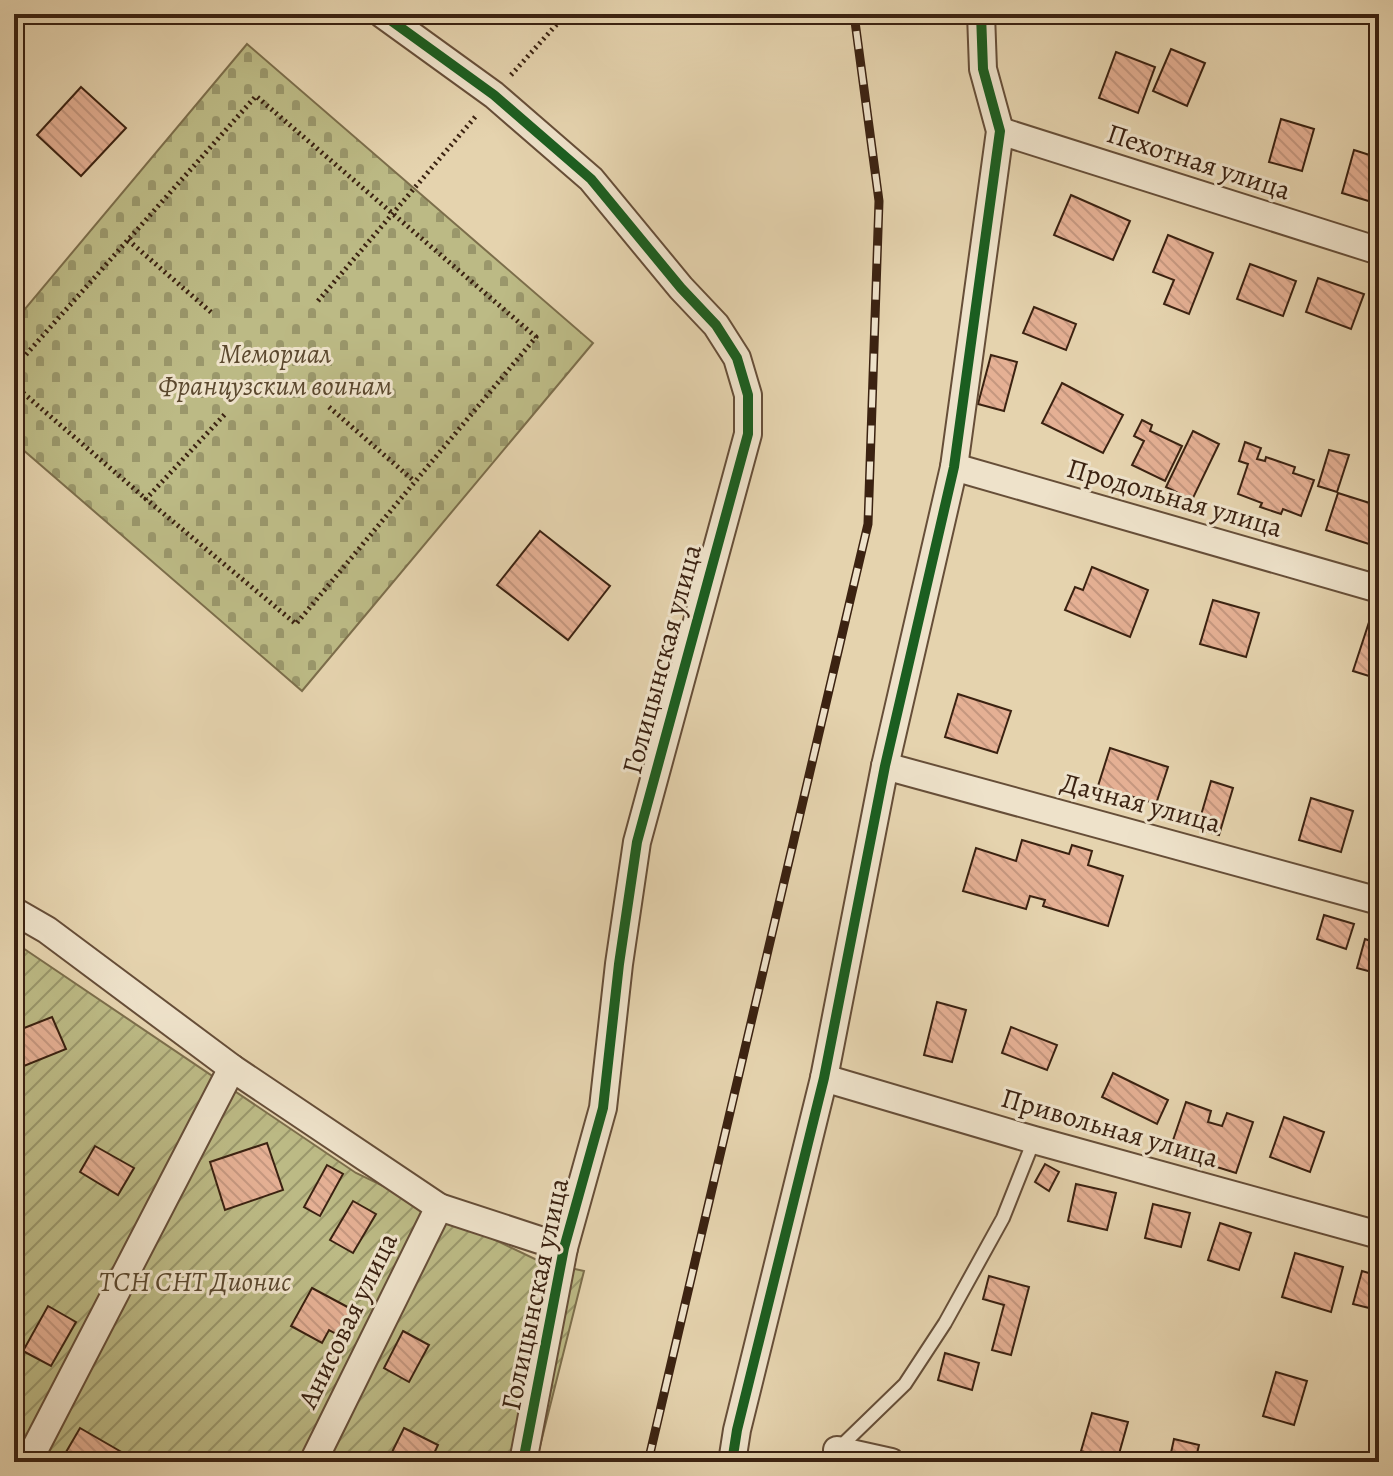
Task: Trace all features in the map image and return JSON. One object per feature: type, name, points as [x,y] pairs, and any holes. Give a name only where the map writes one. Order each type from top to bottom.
[{"type":"street","name":"Голицынская улица","points":[[382,14],[494,95],[591,179],[681,288],[716,325],[737,358],[748,395],[748,434],[637,842],[603,1108],[564,1248],[523,1462]]},
{"type":"street","points":[[732,1462],[737,1430],[824,1078],[885,766],[954,467],[1000,131],[983,69],[981,14]]},
{"type":"street","name":"Пехотная улица","points":[[1000,131],[1379,251]]},
{"type":"street","name":"Продольная улица","points":[[954,467],[1379,589]]},
{"type":"street","name":"Дачная улица","points":[[885,766],[1379,901]]},
{"type":"street","points":[[14,911],[47,930],[232,1068],[439,1207],[564,1248]]},
{"type":"street","points":[[28,1462],[232,1068]]},
{"type":"street","name":"Привольная улица","points":[[824,1078],[1034,1140],[1379,1235]]},
{"type":"street","name":"Анисовая улица","points":[[313,1462],[439,1207]]},
{"type":"street","points":[[837,1450],[891,1462]]},
{"type":"lane","points":[[837,1450],[905,1384],[945,1323],[1003,1218],[1034,1140]]},
{"type":"path","points":[[318,301],[566,14]]},
{"type":"path","points":[[14,368],[256,96],[536,337],[296,624],[14,385]]},
{"type":"path","points":[[128,240],[213,314]]},
{"type":"path","points":[[329,407],[414,481]]},
{"type":"path","points":[[146,499],[226,413]]},
{"type":"green space","name":"Мемориал Французским воинам","points":[[247,44],[593,343],[302,691],[14,442],[14,322]]},
{"type":"green space","name":"ТСН СНТ Дионис","points":[[14,942],[356,1173],[539,1261],[584,1271],[536,1462],[14,1462]]},
{"type":"building","points":[[1171,49],[1205,63],[1187,106],[1153,91]]},
{"type":"building","points":[[1116,52],[1155,67],[1138,113],[1099,98]]},
{"type":"building","points":[[81,87],[126,128],[81,176],[37,135]]},
{"type":"building","points":[[1281,119],[1314,129],[1302,171],[1269,162]]},
{"type":"building","points":[[1354,150],[1379,158],[1379,188],[1375,203],[1342,193]]},
{"type":"building","points":[[1071,195],[1130,221],[1113,260],[1054,235]]},
{"type":"building","points":[[1168,235],[1213,253],[1189,314],[1164,304],[1174,280],[1153,272]]},
{"type":"building","points":[[1250,264],[1296,281],[1283,316],[1237,299]]},
{"type":"building","points":[[1318,278],[1364,294],[1351,329],[1306,312]]},
{"type":"building","points":[[1034,307],[1076,324],[1066,350],[1023,333]]},
{"type":"building","points":[[991,355],[1017,362],[1004,411],[978,404]]},
{"type":"building","points":[[1062,383],[1123,415],[1103,453],[1042,423]]},
{"type":"building","points":[[1142,420],[1152,425],[1150,431],[1182,446],[1165,481],[1132,465],[1144,441],[1134,436]]},
{"type":"building","points":[[1193,431],[1219,444],[1192,500],[1166,487]]},
{"type":"building","points":[[1245,442],[1261,448],[1257,459],[1265,461],[1266,457],[1295,467],[1293,473],[1314,480],[1301,516],[1283,509],[1281,514],[1260,507],[1262,503],[1238,494],[1248,464],[1239,461]]},
{"type":"building","points":[[1329,450],[1349,455],[1337,492],[1318,486]]},
{"type":"building","points":[[1338,493],[1379,506],[1374,521],[1379,522],[1375,546],[1326,530]]},
{"type":"building","points":[[540,531],[610,586],[568,640],[497,585]]},
{"type":"building","points":[[1092,567],[1148,590],[1130,637],[1065,610],[1075,587],[1083,590]]},
{"type":"building","points":[[1213,600],[1259,613],[1246,657],[1200,644]]},
{"type":"building","points":[[1374,607],[1379,608],[1379,668],[1373,666],[1369,676],[1353,671]]},
{"type":"building","points":[[958,694],[1011,711],[997,753],[945,737]]},
{"type":"building","points":[[1110,748],[1168,767],[1156,804],[1098,786]]},
{"type":"building","points":[[1211,781],[1233,788],[1219,835],[1197,829]]},
{"type":"building","points":[[1311,798],[1353,811],[1341,852],[1299,840]]},
{"type":"building","points":[[1022,840],[1069,854],[1072,845],[1092,851],[1088,865],[1123,876],[1108,926],[1043,906],[1045,900],[1030,896],[1026,909],[963,891],[976,848],[1016,861]]},
{"type":"building","points":[[1324,915],[1354,924],[1346,949],[1317,939]]},
{"type":"building","points":[[1365,939],[1379,944],[1379,974],[1357,968]]},
{"type":"building","points":[[937,1002],[966,1010],[952,1062],[924,1055]]},
{"type":"building","points":[[52,1017],[66,1049],[14,1070],[14,1032]]},
{"type":"building","points":[[1011,1027],[1057,1045],[1047,1070],[1002,1053]]},
{"type":"building","points":[[1113,1073],[1168,1100],[1157,1124],[1102,1097]]},
{"type":"building","points":[[1186,1102],[1211,1111],[1208,1122],[1222,1126],[1227,1113],[1253,1122],[1236,1173],[1169,1152]]},
{"type":"building","points":[[1284,1117],[1324,1132],[1310,1172],[1270,1157]]},
{"type":"building","points":[[267,1143],[283,1190],[225,1210],[210,1162]]},
{"type":"building","points":[[95,1146],[134,1168],[118,1195],[80,1172]]},
{"type":"building","points":[[1045,1164],[1059,1172],[1049,1191],[1035,1182]]},
{"type":"building","points":[[327,1165],[343,1174],[320,1216],[304,1207]]},
{"type":"building","points":[[1076,1184],[1116,1193],[1107,1230],[1068,1221]]},
{"type":"building","points":[[353,1201],[376,1214],[353,1253],[330,1240]]},
{"type":"building","points":[[1153,1204],[1190,1213],[1181,1247],[1145,1238]]},
{"type":"building","points":[[1220,1223],[1251,1233],[1239,1270],[1208,1260]]},
{"type":"building","points":[[1295,1253],[1343,1267],[1331,1312],[1282,1297]]},
{"type":"building","points":[[1362,1271],[1379,1276],[1379,1317],[1375,1316],[1377,1310],[1353,1304]]},
{"type":"building","points":[[989,1276],[1029,1287],[1011,1355],[992,1350],[1004,1305],[983,1299]]},
{"type":"building","points":[[312,1288],[355,1311],[340,1336],[329,1330],[322,1343],[291,1326]]},
{"type":"building","points":[[48,1306],[76,1322],[51,1366],[23,1351]]},
{"type":"building","points":[[403,1331],[429,1345],[409,1382],[384,1368]]},
{"type":"building","points":[[945,1353],[979,1363],[972,1390],[938,1380]]},
{"type":"building","points":[[1276,1372],[1307,1381],[1294,1425],[1263,1416]]},
{"type":"building","points":[[1092,1413],[1128,1422],[1117,1461],[1081,1451]]},
{"type":"building","points":[[80,1428],[125,1454],[120,1462],[67,1462],[62,1459]]},
{"type":"building","points":[[404,1428],[438,1445],[430,1462],[402,1462],[390,1456]]},
{"type":"building","points":[[1174,1439],[1199,1445],[1195,1462],[1169,1462]]},
{"type":"railway","points":[[648,1462],[868,524],[879,201],[854,14]]},
{"type":"cycle path","points":[[382,14],[494,95],[591,179],[681,288],[716,325],[737,358],[748,395],[748,434],[637,842],[603,1108],[564,1248],[523,1462]]},
{"type":"cycle path","points":[[732,1462],[737,1430],[824,1078],[885,766],[954,467],[1000,131],[983,69],[981,14]]}]
